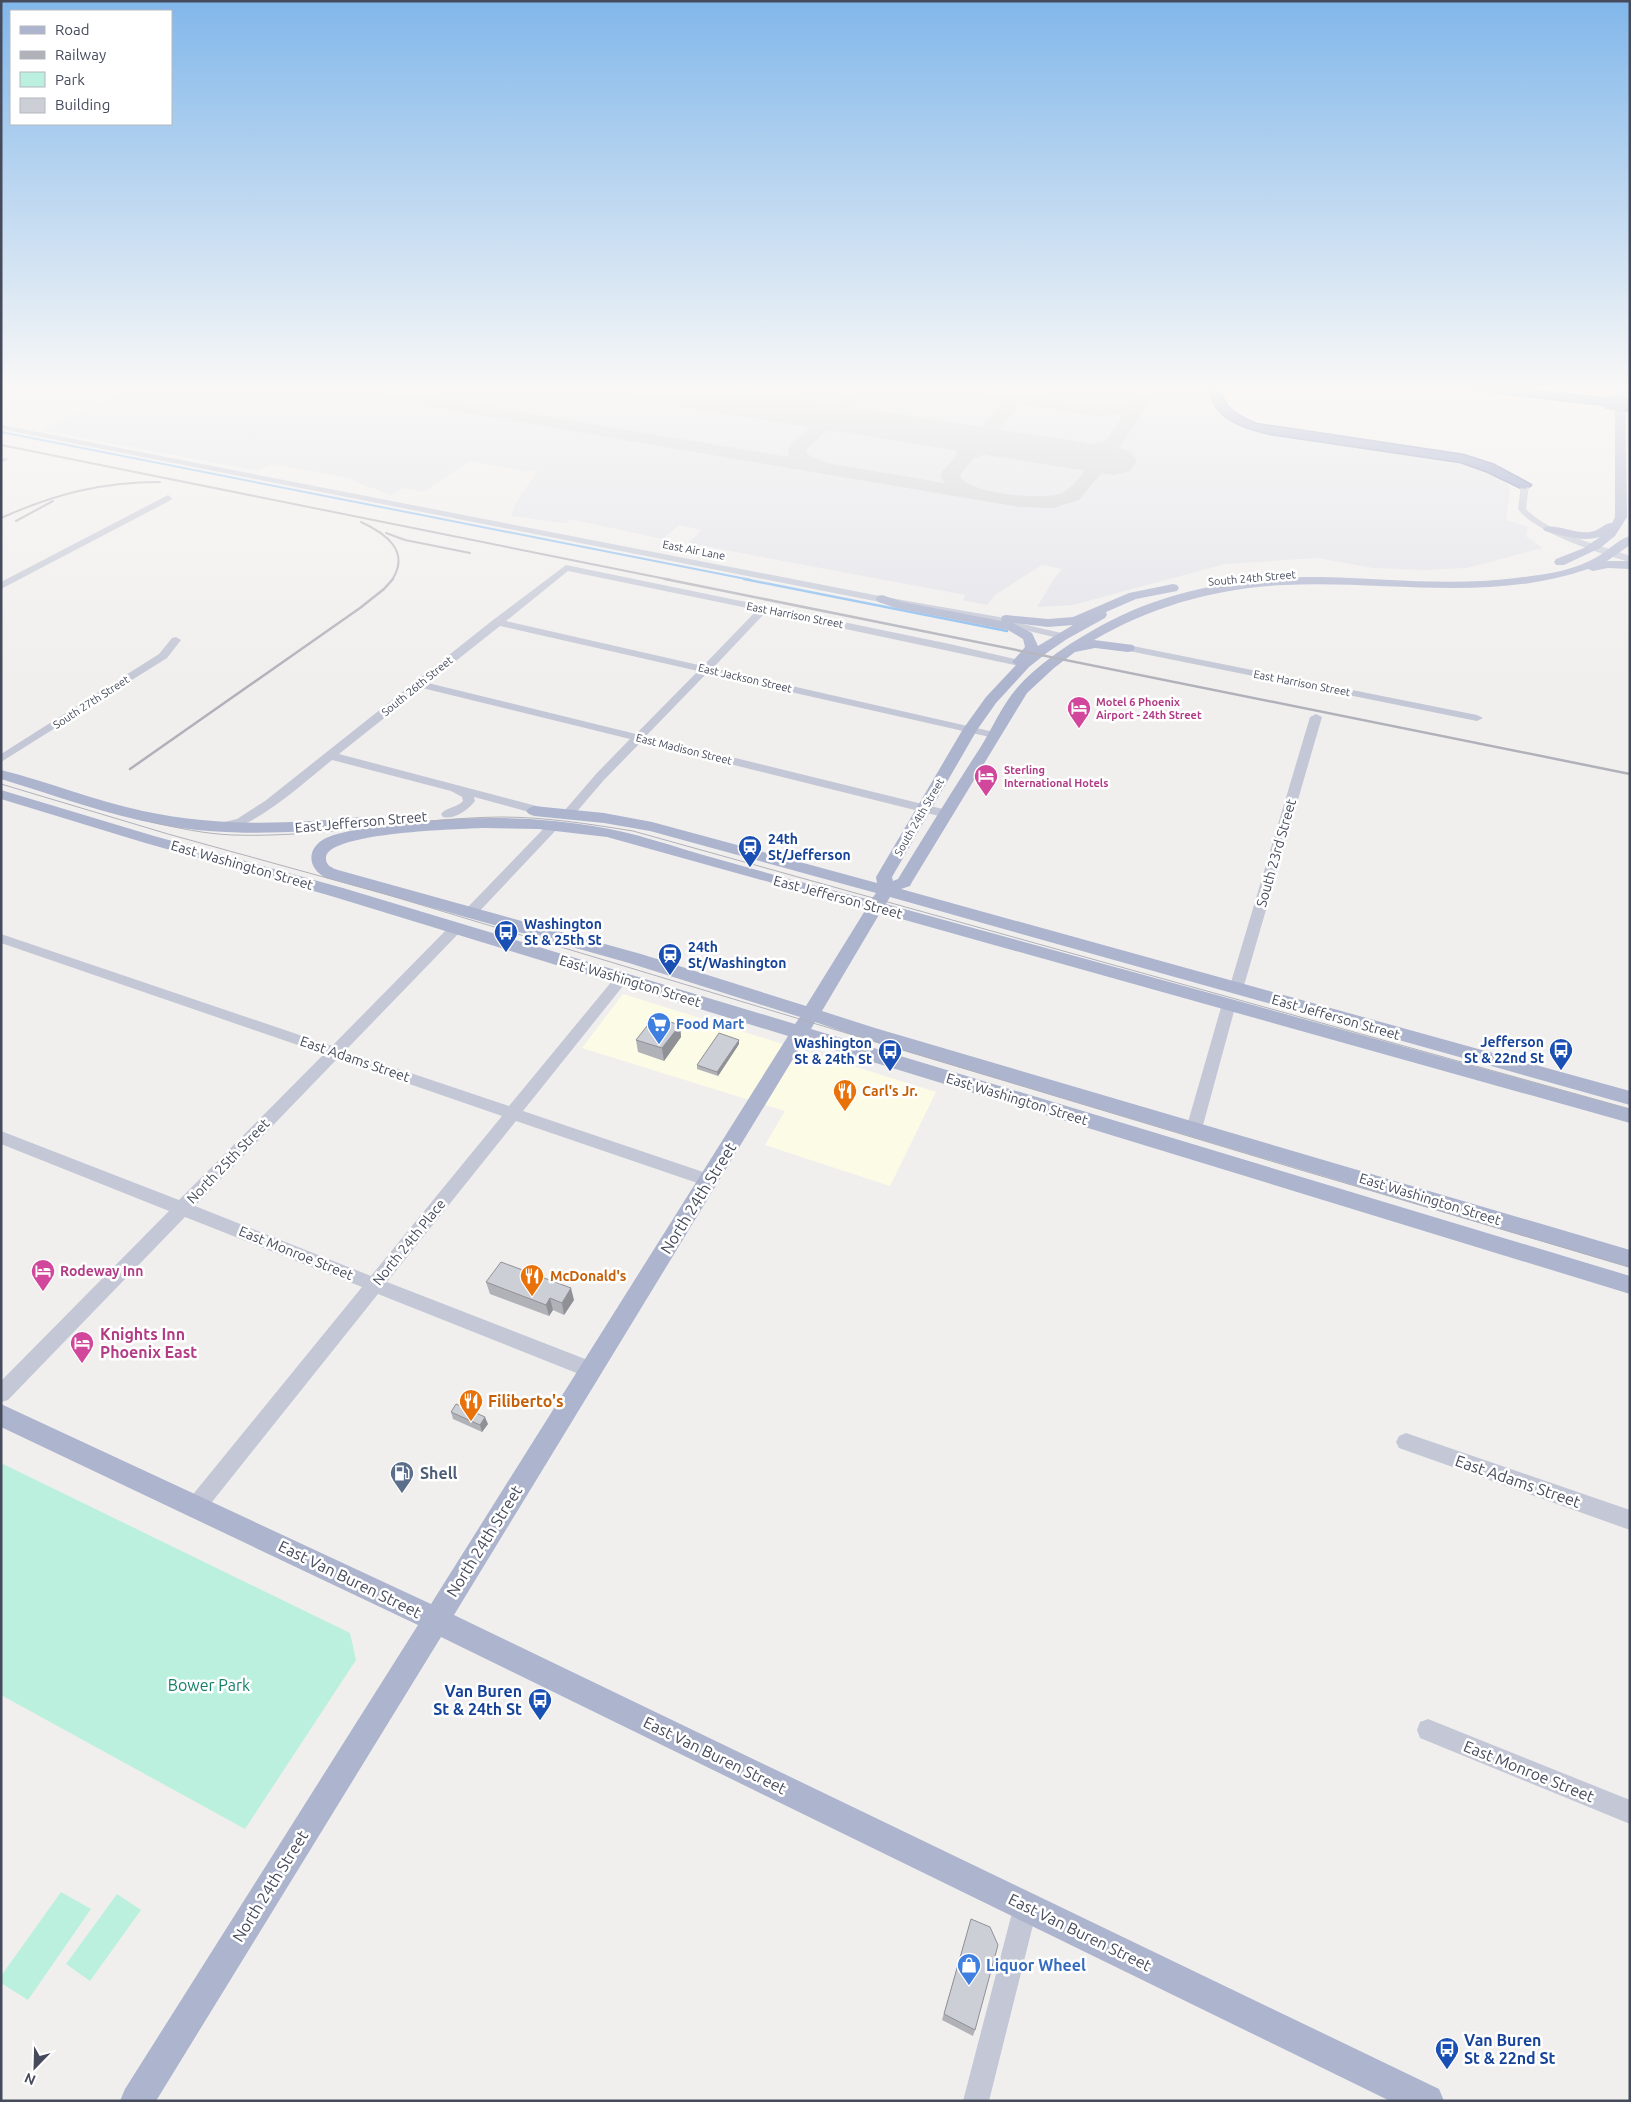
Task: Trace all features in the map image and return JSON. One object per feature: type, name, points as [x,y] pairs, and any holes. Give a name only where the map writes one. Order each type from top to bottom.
[{"type":"main road","name":"South 24th Street","points":[[886,890],[884,877],[970,729],[1021,664],[1064,635],[1121,606],[1173,588],[1236,577],[1300,573],[1480,576],[1545,566],[1580,554],[1596,546],[1610,535],[1620,522],[1622,504],[1620,485]]},
{"type":"main road","points":[[1549,528],[1580,535],[1604,532],[1614,519],[1620,490]]},
{"type":"main road","name":"South 24th Street","points":[[798,1033],[886,890],[904,882],[994,734],[1014,707],[1016,698],[1057,658],[1109,625],[1146,608],[1190,594],[1248,584],[1284,581],[1440,585],[1480,584],[1534,579],[1580,567],[1614,552],[1630,539]]},
{"type":"main road","points":[[1534,579],[1556,578],[1601,565],[1630,565]]},
{"type":"main road","points":[[986,617],[1041,623],[1070,622],[1132,596],[1173,588]]},
{"type":"main road","points":[[1022,691],[1022,685],[1027,678],[1042,662],[1063,645],[1064,635],[1079,633],[1122,612],[1155,600],[1168,596],[1190,594]]},
{"type":"main road","points":[[882,599],[900,605],[1008,626],[1020,631],[1028,637],[1032,648],[1021,664]]},
{"type":"main road","points":[[1109,625],[1105,634],[1108,639],[1128,648]]},
{"type":"main road","points":[[1014,707],[1048,672],[1080,647],[1095,644],[1128,648]]},
{"type":"main road","name":"East Jefferson Street","points":[[1,774],[160,820],[215,827],[275,829],[505,810],[569,813],[652,827],[1042,934],[1232,997],[1630,1116]]},
{"type":"main road","name":"East Washington Street","points":[[1,794],[622,978],[1630,1286]]},
{"type":"main road","name":"East Jefferson Street","points":[[321,850],[332,842],[347,836],[468,823],[554,825],[608,833],[1171,988],[1232,997],[1630,1098]]},
{"type":"main road","name":"East Jefferson Street","points":[[275,829],[293,832],[356,827],[412,828]]},
{"type":"main road","name":"East Washington Street","points":[[321,850],[318,863],[326,871],[609,951],[810,1013],[868,1033],[1630,1259]]},
{"type":"main road","points":[[239,863],[273,868],[360,891],[406,895]]},
{"type":"main road","name":"East Jefferson Street","points":[[1042,934],[1171,988]]},
{"type":"main road","name":"North 24th Street","points":[[137,2101],[709,1181],[798,1033]]},
{"type":"main road","name":"East Washington Street","points":[[1230,1140],[1294,1168],[1373,1207]]},
{"type":"main road","name":"East Van Buren Street","points":[[1,1415],[197,1505],[1026,1905],[1427,2101]]},
{"type":"street","name":"East Air Lane","points":[[299,485],[1064,635]]},
{"type":"street","points":[[1525,485],[1521,504],[1523,511],[1533,520],[1630,559]]},
{"type":"street","points":[[1,586],[168,498]]},
{"type":"street","points":[[1614,552],[1630,555]]},
{"type":"street","name":"East Harrison Street","points":[[566,568],[950,647],[1021,664]]},
{"type":"street","name":"South 26th Street","points":[[215,827],[241,822],[269,804],[566,568]]},
{"type":"street","name":"East Air Lane","points":[[882,599],[986,617],[1064,635]]},
{"type":"street","points":[[569,813],[600,777],[764,609]]},
{"type":"street","name":"East Jackson Street","points":[[497,622],[994,734]]},
{"type":"street","name":"South 27th Street","points":[[1,759],[163,656],[176,640]]},
{"type":"street","name":"East Harrison Street","points":[[1128,648],[1477,718]]},
{"type":"street","name":"East Madison Street","points":[[420,684],[947,814]]},
{"type":"street","name":"South 23rd Street","points":[[1194,1129],[1316,717]]},
{"type":"street","name":"East Jefferson Street","points":[[331,756],[540,811]]},
{"type":"street","name":"East Jefferson Street","points":[[447,814],[464,807],[469,801],[467,795],[452,789]]},
{"type":"street","points":[[269,804],[260,818],[260,822],[275,829]]},
{"type":"street","points":[[470,913],[554,825]]},
{"type":"street","name":"North 25th Street","points":[[1,1394],[456,928]]},
{"type":"street","name":"East Adams Street","points":[[1,938],[709,1181]]},
{"type":"street","name":"North 24th Place","points":[[197,1505],[622,978]]},
{"type":"street","name":"East Monroe Street","points":[[1,1137],[591,1370]]},
{"type":"street","name":"East Adams Street","points":[[1406,1442],[1630,1520]]},
{"type":"street","name":"East Monroe Street","points":[[1428,1730],[1630,1812]]},
{"type":"street","points":[[976,2101],[1026,1905]]},
{"type":"shaded area","points":[[364,485],[434,485],[424,492],[402,488],[391,495]]},
{"type":"shaded area","points":[[528,485],[1508,485],[1510,490],[1506,520],[1528,527],[1526,536],[1542,548],[1467,568],[1425,570],[1373,568],[1317,558],[1225,564],[1073,605],[1037,607],[1062,569],[1042,565],[995,595],[987,605],[963,600],[965,595],[688,543],[702,530],[679,525],[663,539],[570,519],[566,523],[511,516],[516,502]]},
{"type":"shaded area","points":[[623,994],[936,1092],[890,1186],[765,1145],[785,1111],[582,1048]]},
{"type":"green space","name":"Bower Park","points":[[1,1463],[350,1633],[356,1660],[245,1829],[1,1695]]},
{"type":"green space","points":[[61,1892],[91,1909],[28,2000],[1,1983],[1,1976]]},
{"type":"green space","points":[[117,1894],[141,1910],[90,1981],[66,1964]]},
{"type":"building","points":[[654,1017],[680,1025],[662,1048],[636,1040]]},
{"type":"building","points":[[719,1033],[739,1040],[717,1072],[697,1065]]},
{"type":"building","points":[[501,1262],[571,1288],[562,1303],[550,1298],[546,1305],[486,1282]]},
{"type":"building","points":[[456,1404],[485,1417],[480,1425],[451,1412]]},
{"type":"building","name":"Liquor Wheel","points":[[971,1919],[990,1927],[998,1945],[975,2030],[944,2014]]},
{"type":"waterway","points":[[270,485],[751,580]]},
{"type":"waterway","points":[[744,579],[1007,631]]},
{"type":"taxiway","points":[[924,485],[1019,501],[1039,502],[1053,502],[1066,499],[1072,496],[1083,485]]},
{"type":"taxiway","points":[[957,485],[965,490],[979,494]]},
{"type":"tram line","points":[[1,784],[168,834],[385,894],[1294,1168],[1630,1267]]},
{"type":"tram line","points":[[151,822],[212,833],[267,835],[300,834],[468,818],[518,817],[584,823],[633,831],[1630,1109]]},
{"type":"railway","points":[[1,518],[59,496],[111,485]]},
{"type":"railway","points":[[200,485],[671,580]]},
{"type":"railway","points":[[16,521],[53,501]]},
{"type":"railway","points":[[361,522],[379,532],[393,544],[399,560],[392,580]]},
{"type":"railway","points":[[386,533],[405,540],[470,553]]},
{"type":"railway","points":[[130,769],[360,608],[384,589],[393,579]]},
{"type":"railway","points":[[665,579],[1630,774]]},
{"type":"place","name":"Motel 6 Phoenix Airport - 24th Street","points":[[1079,729]]},
{"type":"place","name":"Sterling International Hotels","points":[[986,797]]},
{"type":"place","name":"24th St/Jefferson","points":[[750,868]]},
{"type":"place","name":"Washington St & 25th St","points":[[506,953]]},
{"type":"place","name":"24th St/Washington","points":[[670,976]]},
{"type":"place","name":"Food Mart","points":[[659,1045]]},
{"type":"place","name":"Jefferson St & 22nd St","points":[[1561,1071]]},
{"type":"place","name":"Washington St & 24th St","points":[[890,1072]]},
{"type":"place","name":"Carl's Jr.","points":[[845,1112]]},
{"type":"place","name":"Rodeway Inn","points":[[43,1292]]},
{"type":"place","name":"McDonald's","points":[[532,1297]]},
{"type":"place","name":"Knights Inn Phoenix East","points":[[82,1364]]},
{"type":"place","name":"Filiberto's","points":[[471,1422]]},
{"type":"place","name":"Shell","points":[[402,1494]]},
{"type":"place","name":"Van Buren St & 24th St","points":[[540,1721]]},
{"type":"place","name":"Liquor Wheel","points":[[969,1986]]},
{"type":"place","name":"Van Buren St & 22nd St","points":[[1447,2070]]}]
